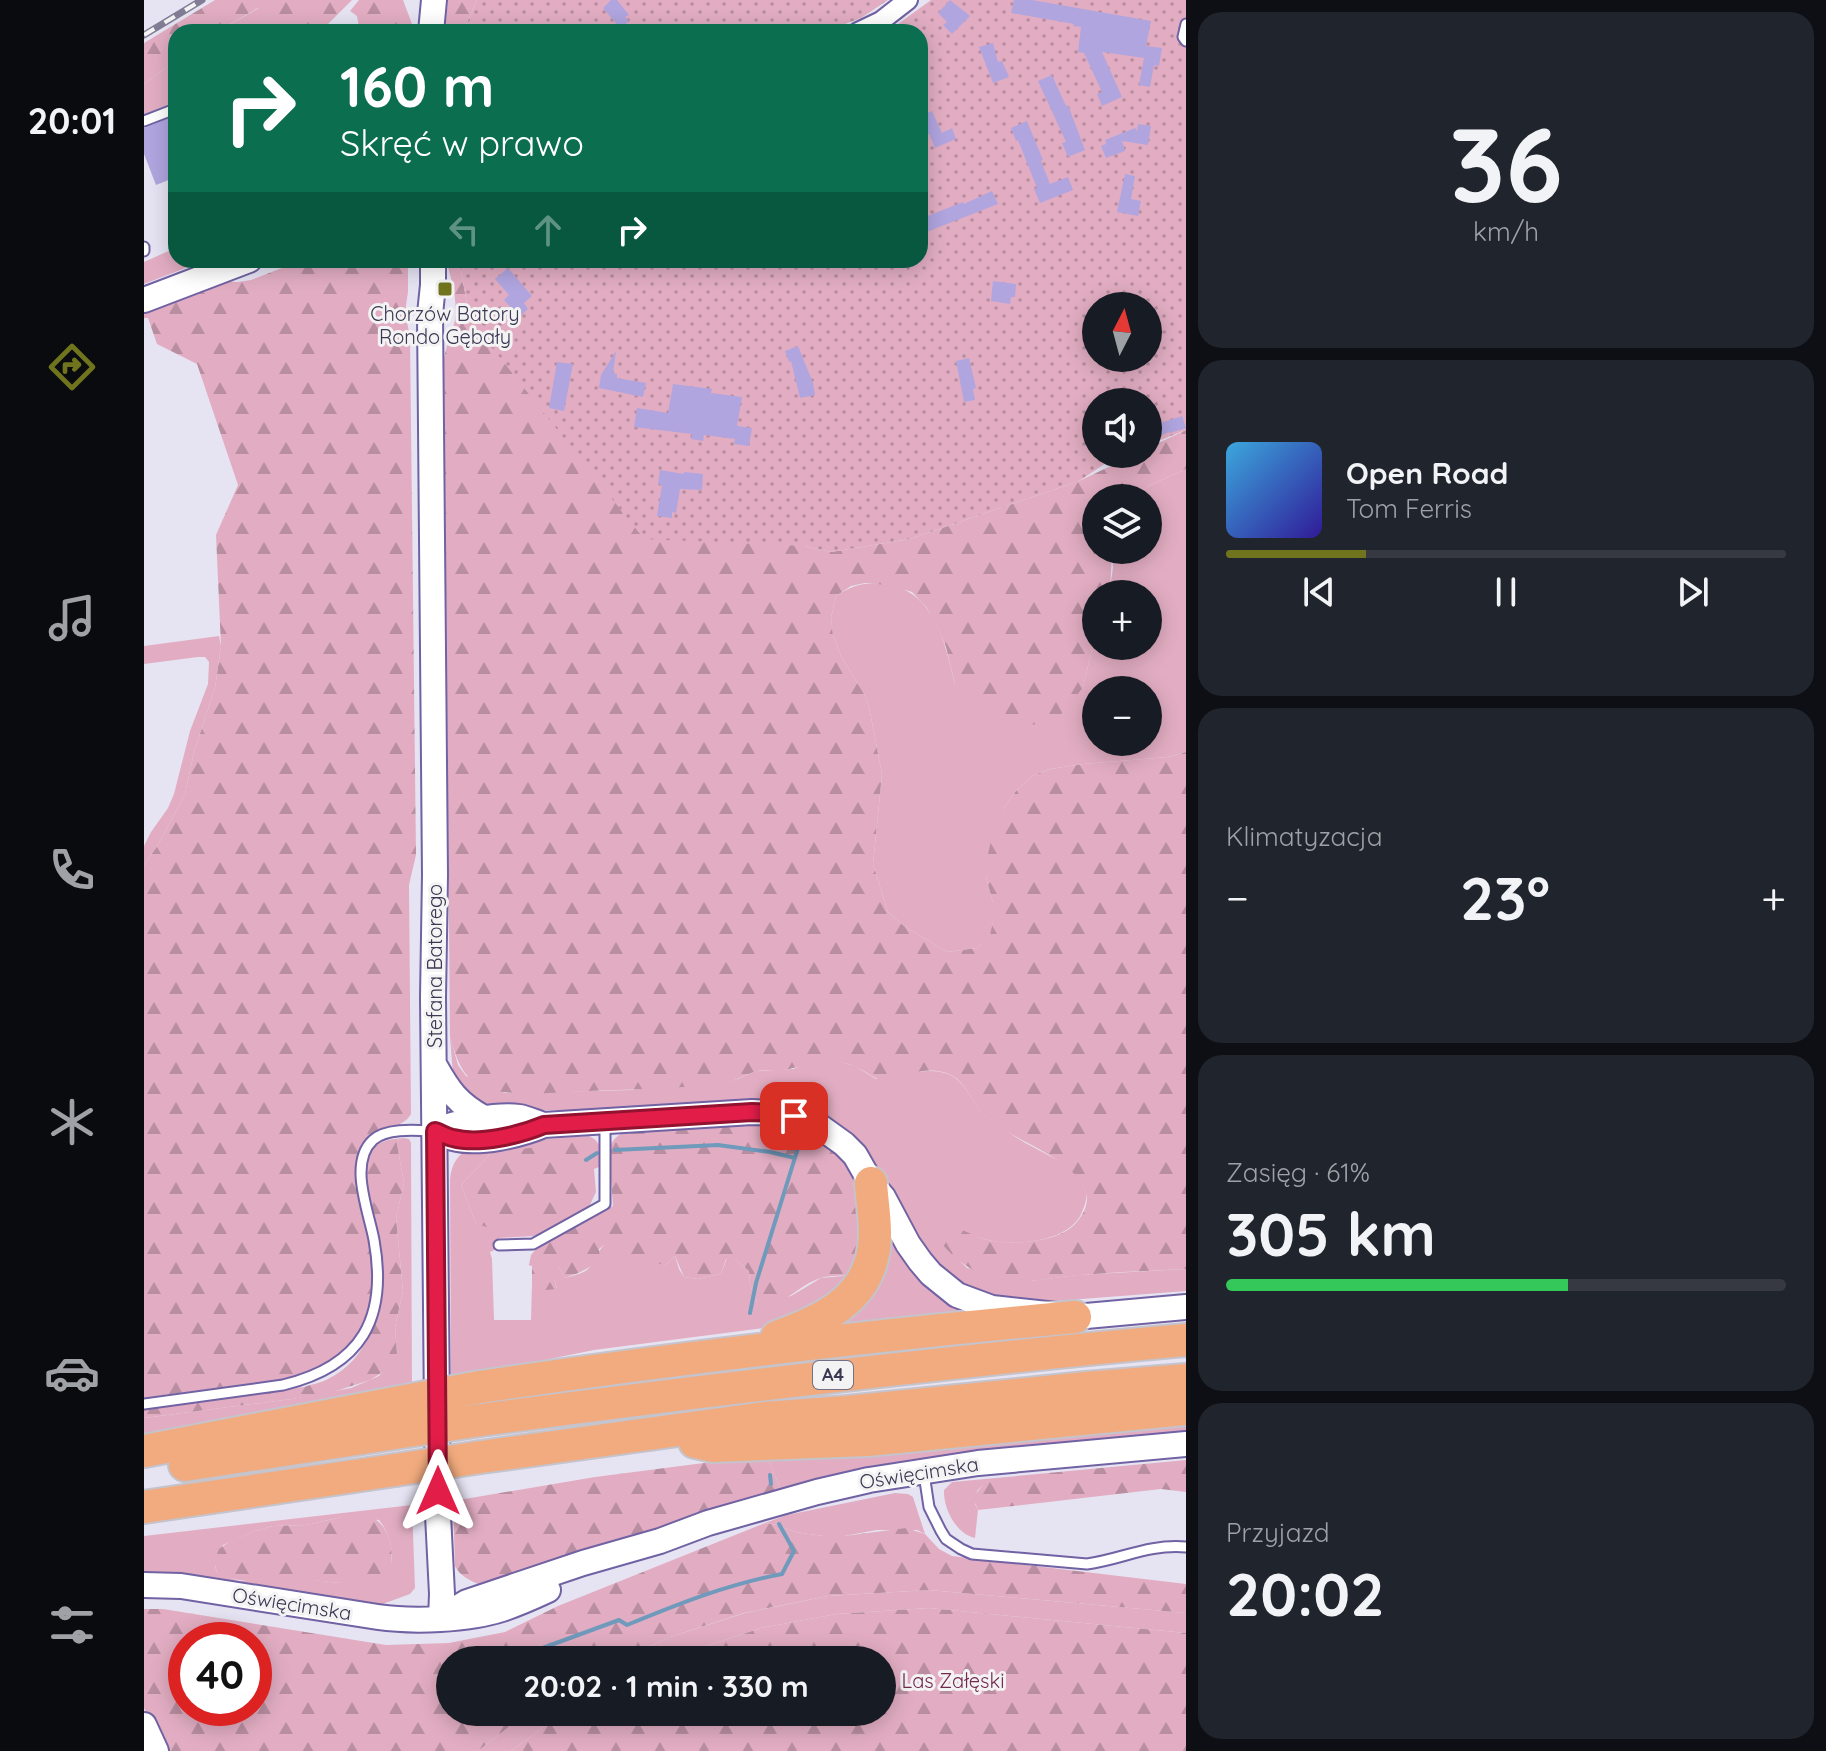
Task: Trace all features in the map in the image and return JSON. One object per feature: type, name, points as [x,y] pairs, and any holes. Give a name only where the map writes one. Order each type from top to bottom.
[{"type":"highway","points":[[728,1354],[805,1327],[835,1311],[849,1298],[861,1283],[871,1261],[875,1235],[871,1183]]},
{"type":"highway","points":[[144,1451],[395,1418],[480,1387],[908,1332],[1075,1317]]},
{"type":"highway","name":"A4","points":[[144,1471],[395,1418],[481,1420],[831,1375],[1186,1340]]},
{"type":"highway","name":"A4","points":[[144,1507],[764,1418],[1186,1380]]},
{"type":"highway","points":[[653,1432],[713,1446],[867,1440],[1186,1409]]},
{"type":"street","points":[[432,24],[434,0]]},
{"type":"street","points":[[875,24],[908,0]]},
{"type":"street","points":[[144,300],[228,268]]},
{"type":"street","name":"Stefana Batorego","points":[[422,268],[430,314]]},
{"type":"street","name":"Stefana Batorego","points":[[433,268],[430,314],[435,843],[433,997],[441,1618]]},
{"type":"street","points":[[435,1065],[453,1096],[469,1111],[484,1118]]},
{"type":"street","points":[[435,1131],[453,1138],[476,1139],[521,1134],[544,1125],[752,1112],[794,1116],[819,1126],[855,1155],[920,1261],[957,1295],[992,1308],[1075,1317],[1186,1307]]},
{"type":"street","points":[[435,1131],[455,1123],[484,1118],[519,1117],[544,1125]]},
{"type":"street","name":"Oświęcimska","points":[[144,1585],[181,1586],[384,1618],[460,1618],[500,1610],[708,1523],[869,1480],[978,1463],[1186,1444]]},
{"type":"street","name":"Oświęcimska","points":[[441,1618],[467,1602],[660,1541]]},
{"type":"street","points":[[441,1563],[462,1585],[487,1595]]},
{"type":"street","points":[[144,1725],[156,1751]]},
{"type":"lane","points":[[1186,24],[1183,37],[1186,41]]},
{"type":"lane","points":[[144,121],[168,112]]},
{"type":"lane","points":[[499,1245],[533,1244],[605,1204],[605,1121]]},
{"type":"lane","points":[[144,1404],[283,1385],[304,1380],[342,1360],[366,1331],[376,1297],[378,1276],[374,1241],[361,1180],[363,1157],[374,1139],[385,1134],[435,1131]]},
{"type":"lane","points":[[924,1471],[929,1507],[941,1531],[954,1545],[972,1554],[1087,1564],[1157,1547],[1186,1547]]},
{"type":"green space","points":[[215,0],[352,0],[328,24],[266,24],[258,8],[230,24],[175,24]]},
{"type":"green space","points":[[359,0],[403,0],[412,24],[358,24],[357,16],[350,11]]},
{"type":"green space","points":[[448,0],[477,0],[466,24],[446,24]]},
{"type":"green space","points":[[477,0],[888,0],[861,18],[845,24],[466,24]]},
{"type":"green space","points":[[931,0],[1186,0],[1186,430],[1162,439],[1162,388],[1082,388],[1082,468],[1098,468],[1079,481],[910,539],[831,552],[805,546],[644,539],[470,320],[460,268],[928,268],[928,24],[898,24]]},
{"type":"green space","points":[[259,8],[266,24],[230,24]]},
{"type":"green space","points":[[168,28],[168,66],[144,84],[144,43]]},
{"type":"green space","points":[[168,66],[168,105],[144,114],[144,84]]},
{"type":"green space","points":[[168,251],[168,268],[186,268],[144,284],[144,262]]},
{"type":"green space","points":[[282,268],[408,268],[405,312],[410,337],[416,855],[409,885],[411,1114],[400,1124],[370,1136],[360,1152],[357,1174],[371,1242],[373,1283],[364,1321],[343,1352],[328,1364],[292,1379],[144,1398],[144,865],[185,794],[194,752],[215,688],[221,646],[216,535],[238,485],[197,364],[157,344],[148,318],[144,318],[144,309],[219,281],[251,280]]},
{"type":"green space","points":[[448,268],[460,268],[470,320],[805,546],[831,552],[910,539],[1079,481],[1106,468],[1162,468],[1162,441],[1186,430],[1186,469],[1152,484],[1082,484],[1082,564],[1111,564],[1111,580],[1082,580],[1082,660],[1090,660],[1086,676],[1082,676],[1082,688],[1067,709],[1051,722],[1024,726],[995,721],[967,700],[955,684],[937,626],[927,608],[912,592],[887,585],[865,583],[851,586],[836,596],[831,618],[841,656],[869,707],[882,774],[873,864],[888,912],[904,926],[947,952],[977,948],[990,935],[993,903],[986,877],[993,832],[1004,808],[1032,776],[1050,769],[1168,757],[1186,752],[1186,1269],[1015,1281],[987,1276],[954,1256],[934,1234],[942,1228],[953,1227],[994,1241],[1046,1239],[1068,1230],[1076,1223],[1083,1214],[1087,1197],[1081,1182],[1069,1169],[993,1122],[984,1115],[960,1082],[945,1073],[921,1071],[886,1082],[850,1064],[827,1062],[784,1070],[757,1071],[734,1080],[698,1086],[528,1094],[492,1090],[468,1077],[450,1037],[444,359],[456,313]]},
{"type":"green space","points":[[1186,469],[1186,752],[1168,757],[1050,769],[1032,776],[1004,808],[986,877],[993,903],[991,935],[977,948],[947,952],[904,926],[888,912],[873,864],[882,774],[869,707],[833,635],[831,618],[836,596],[869,583],[900,588],[926,607],[934,620],[947,651],[955,684],[1082,687],[1082,756],[1162,756],[1162,676],[1086,676],[1090,660],[1162,660],[1162,580],[1111,580],[1113,564],[1162,564],[1162,484],[1152,484]]},
{"type":"green space","points":[[219,636],[221,646],[215,688],[194,752],[185,794],[144,865],[144,846],[174,794],[190,731],[208,684],[209,662],[205,657],[198,657],[144,664],[144,646]]},
{"type":"green space","points":[[450,1037],[458,1065],[466,1076],[505,1093],[632,1090],[715,1083],[738,1079],[756,1071],[793,1069],[823,1061],[855,1066],[876,1079],[922,1071],[948,1074],[960,1082],[988,1118],[1071,1169],[1082,1182],[1086,1195],[1083,1209],[1075,1222],[1066,1230],[1039,1240],[1009,1243],[977,1237],[955,1228],[958,1259],[967,1268],[1030,1281],[1186,1269],[1186,1291],[1030,1303],[995,1299],[960,1285],[928,1254],[908,1225],[872,1157],[854,1136],[834,1121],[810,1110],[510,1110],[483,1106],[472,1101],[453,1074]]},
{"type":"green space","points":[[761,1124],[800,1132],[816,1139],[843,1160],[859,1193],[863,1214],[863,1244],[853,1275],[821,1278],[777,1301],[757,1302],[750,1285],[749,1271],[737,1261],[726,1259],[721,1274],[698,1279],[684,1277],[675,1256],[665,1265],[622,1256],[614,1245],[604,1245],[599,1249],[600,1259],[565,1278],[558,1266],[550,1266],[557,1289],[544,1290],[540,1282],[532,1282],[532,1266],[529,1265],[531,1255],[537,1248],[613,1206],[609,1151],[621,1134]]},
{"type":"green space","points":[[589,1136],[596,1141],[602,1153],[599,1167],[594,1169],[596,1192],[583,1213],[544,1234],[499,1238],[499,1248],[490,1252],[494,1320],[531,1320],[532,1282],[557,1288],[549,1266],[558,1266],[565,1278],[579,1274],[587,1270],[604,1245],[614,1245],[665,1265],[675,1256],[684,1277],[698,1279],[721,1274],[727,1258],[737,1261],[749,1271],[750,1285],[757,1302],[791,1296],[821,1278],[853,1275],[837,1295],[780,1326],[594,1350],[451,1379],[450,1179],[459,1156],[480,1144]],"holes":[[[491,1153],[523,1224],[476,1224],[461,1185]]]},
{"type":"green space","points":[[404,1138],[411,1143],[412,1387],[144,1437],[144,1418],[292,1399],[351,1388],[379,1376],[397,1354],[395,1327],[403,1291],[396,1218],[404,1183],[397,1144],[399,1139]]},
{"type":"green space","points":[[404,1138],[399,1139],[397,1144],[404,1183],[396,1218],[403,1291],[395,1327],[397,1354],[386,1370],[370,1380],[330,1393],[144,1418],[144,1408],[304,1387],[328,1379],[345,1368],[359,1353],[376,1317],[382,1276],[379,1236],[366,1182],[367,1161],[377,1145],[390,1140]]},
{"type":"green space","points":[[575,1142],[583,1159],[585,1194],[569,1211],[523,1224],[507,1225],[498,1230],[476,1224],[461,1185],[491,1153]]},
{"type":"green space","points":[[884,1228],[984,1315],[830,1327]]},
{"type":"green space","points":[[1186,1426],[1186,1432],[1098,1440],[782,1492],[766,1455],[969,1445]]},
{"type":"green space","points":[[766,1455],[782,1492],[481,1585],[466,1578],[455,1566],[453,1501],[595,1477]]},
{"type":"green space","points":[[1186,1460],[1186,1492],[1161,1489],[978,1510],[973,1498],[985,1479]]},
{"type":"green space","points":[[985,1479],[977,1491],[975,1538],[968,1536],[952,1519],[944,1490],[952,1482]]},
{"type":"green space","points":[[895,1493],[913,1497],[925,1534],[917,1530],[877,1530],[824,1536],[765,1523],[787,1515]]},
{"type":"green space","points":[[412,1505],[415,1588],[410,1594],[372,1608],[144,1577],[144,1536]],"holes":[[[342,1517],[379,1520],[390,1541],[391,1564],[339,1583],[305,1579],[239,1581],[217,1573],[215,1566],[223,1545],[255,1531]]]},
{"type":"green space","points":[[368,1516],[385,1529],[391,1550],[391,1564],[372,1578],[346,1583],[251,1581],[217,1573],[214,1561],[219,1549],[255,1531],[273,1526],[306,1525],[342,1517]]},
{"type":"green space","points":[[765,1523],[824,1536],[906,1528],[925,1534],[939,1549],[952,1556],[1186,1584],[1186,1613],[929,1590],[828,1596],[744,1613],[650,1646],[436,1646],[436,1726],[510,1726],[478,1751],[164,1751],[144,1708],[144,1609],[163,1609],[244,1622],[168,1622],[168,1726],[272,1726],[272,1627],[386,1645],[449,1643],[505,1632],[558,1606]]},
{"type":"green space","points":[[929,1590],[1186,1613],[1186,1633],[929,1608],[837,1614],[761,1628],[707,1646],[650,1646],[745,1613],[828,1596]]},
{"type":"green space","name":"Las Załęski","points":[[929,1608],[1186,1633],[1186,1751],[511,1751],[545,1726],[896,1726],[896,1646],[707,1646],[761,1628],[837,1614]]},
{"type":"green space","points":[[510,1726],[545,1726],[511,1751],[478,1751]]},
{"type":"building","points":[[611,0],[617,0],[629,15],[625,17],[629,21],[617,24],[603,8]]},
{"type":"building","points":[[950,0],[970,16],[952,34],[943,25],[947,22],[938,13]]},
{"type":"building","points":[[1014,0],[1032,0],[1151,21],[1146,46],[1162,48],[1159,66],[1154,65],[1150,87],[1139,85],[1144,58],[1102,52],[1122,97],[1102,106],[1097,94],[1102,92],[1084,53],[1078,52],[1081,27],[1011,13]]},
{"type":"building","points":[[993,43],[998,62],[1002,61],[1009,77],[993,83],[979,47]]},
{"type":"building","points":[[1052,75],[1068,105],[1085,150],[1068,157],[1062,143],[1066,142],[1038,81]]},
{"type":"building","points":[[932,111],[942,133],[952,128],[956,139],[935,148],[928,134],[928,113]]},
{"type":"building","points":[[168,118],[168,180],[156,185],[144,154],[144,128]]},
{"type":"building","points":[[1027,121],[1050,184],[1068,177],[1073,190],[1040,203],[1034,189],[1037,188],[1011,128]]},
{"type":"building","points":[[1138,124],[1151,126],[1148,145],[1122,141],[1125,151],[1106,158],[1101,146],[1106,144],[1105,140],[1135,128],[1137,131]]},
{"type":"building","points":[[1125,174],[1135,176],[1131,199],[1141,201],[1138,216],[1117,212]]},
{"type":"building","points":[[992,191],[998,204],[928,231],[928,216]]},
{"type":"building","points":[[508,268],[532,296],[524,303],[528,309],[519,317],[504,300],[509,295],[495,279]]},
{"type":"building","points":[[993,281],[1016,284],[1015,297],[1011,297],[1010,304],[991,301]]},
{"type":"building","points":[[798,346],[815,395],[800,398],[791,361],[785,351]]},
{"type":"building","points":[[616,351],[613,373],[617,374],[617,378],[646,383],[643,397],[599,388],[601,375]]},
{"type":"building","points":[[969,358],[976,388],[973,389],[975,400],[964,402],[956,361]]},
{"type":"building","points":[[557,362],[573,364],[564,411],[549,408]]},
{"type":"building","points":[[673,384],[742,397],[737,426],[752,428],[749,446],[734,444],[735,439],[704,435],[703,441],[691,439],[692,434],[634,427],[637,408],[668,413]]},
{"type":"building","points":[[1182,416],[1186,428],[1162,435],[1162,422]]},
{"type":"building","points":[[660,470],[703,474],[702,490],[680,489],[676,513],[672,512],[672,518],[657,516],[662,485],[658,484]]},
{"type":"waterway","points":[[615,1150],[718,1145],[795,1158]]},
{"type":"waterway","points":[[750,1313],[756,1283],[798,1148]]},
{"type":"waterway","points":[[586,1160],[597,1153]]},
{"type":"waterway","points":[[770,1475],[771,1484]]},
{"type":"waterway","points":[[548,1646],[619,1620],[627,1625],[723,1589],[782,1574],[794,1551],[779,1524]]},
{"type":"railway","points":[[144,35],[202,0]]},
{"type":"place","name":"Chorzów Batory Rondo Gębały","points":[[445,289]]},
{"type":"route","points":[[438,1491],[435,1131],[468,1140],[521,1134],[544,1125],[752,1112],[794,1116]]}]
